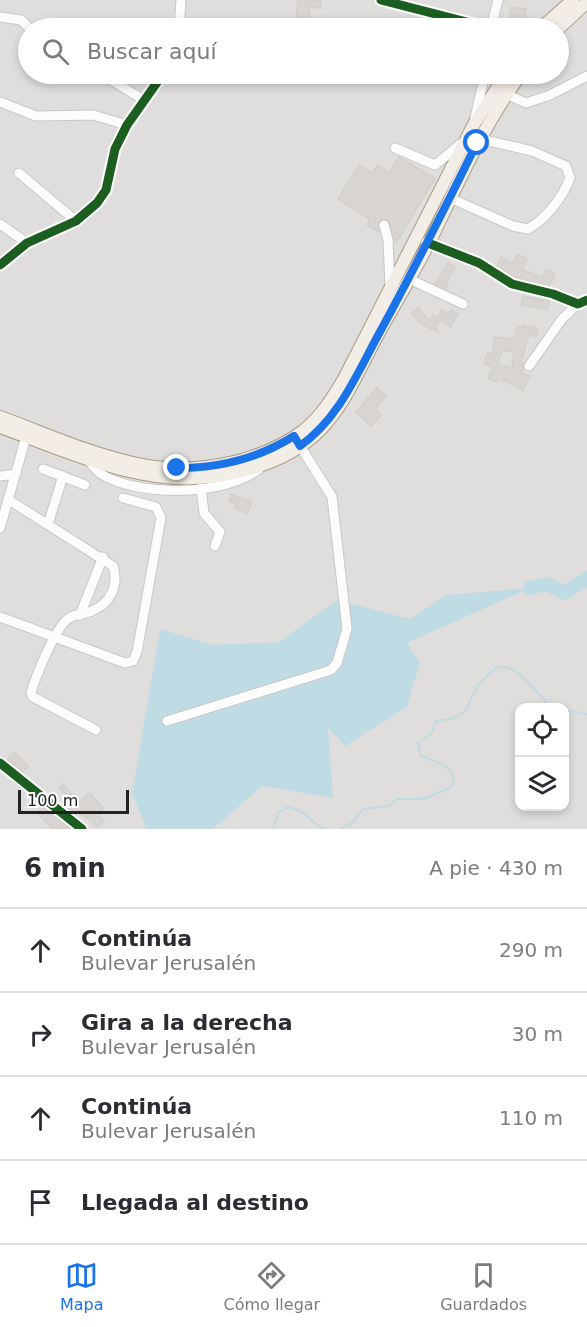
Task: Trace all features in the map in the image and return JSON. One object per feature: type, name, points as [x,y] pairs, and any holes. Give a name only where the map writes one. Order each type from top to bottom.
[{"type":"main road","points":[[552,18],[573,0]]},
{"type":"main road","points":[[569,19],[587,2]]},
{"type":"main road","points":[[0,427],[130,472],[175,478],[208,477],[267,463],[297,441],[332,399],[474,123],[499,84]]},
{"type":"main road","points":[[0,417],[105,454],[162,467],[193,468],[235,461],[297,441],[320,429],[341,403],[428,243],[480,139],[514,84]]},
{"type":"street","points":[[180,18],[181,0]]},
{"type":"street","points":[[381,0],[452,18]]},
{"type":"street","points":[[494,18],[498,0]]},
{"type":"street","points":[[0,17],[18,20]]},
{"type":"street","points":[[506,94],[526,103],[550,95],[587,76]]},
{"type":"street","points":[[118,84],[144,100]]},
{"type":"street","points":[[0,265],[27,243],[76,221],[97,203],[106,190],[115,149],[127,125],[156,84]]},
{"type":"street","points":[[474,123],[483,84]]},
{"type":"street","points":[[0,102],[36,116],[93,115],[127,125]]},
{"type":"street","points":[[395,148],[435,165],[466,139]]},
{"type":"street","points":[[450,198],[513,226],[528,228],[549,212],[567,186],[570,178],[566,166],[532,152],[480,139]]},
{"type":"street","points":[[19,173],[76,221]]},
{"type":"street","points":[[0,224],[27,243]]},
{"type":"street","points":[[384,225],[388,240],[391,288]]},
{"type":"street","points":[[428,243],[479,263],[513,284],[583,302]]},
{"type":"street","points":[[409,279],[463,304]]},
{"type":"street","points":[[529,366],[562,319],[583,302]]},
{"type":"street","points":[[0,528],[26,437]]},
{"type":"street","points":[[167,721],[331,670],[338,663],[347,629],[332,497],[297,441]]},
{"type":"street","points":[[86,458],[99,472],[126,484],[173,490],[233,483],[253,474],[267,463]]},
{"type":"street","points":[[43,469],[85,485]]},
{"type":"street","points":[[0,476],[16,474]]},
{"type":"street","points":[[48,524],[63,476]]},
{"type":"street","points":[[201,488],[204,513],[220,532],[214,546]]},
{"type":"street","points":[[0,617],[125,663],[133,661],[137,652],[162,518],[156,507],[123,498]]},
{"type":"street","points":[[9,500],[103,557],[113,566],[116,578],[114,588],[103,605],[69,618],[56,637],[31,693],[33,697],[96,730]]},
{"type":"street","points":[[80,615],[103,557]]},
{"type":"street","points":[[0,763],[82,829]]},
{"type":"shaded area","points":[[0,0],[587,0],[587,829],[0,829]]},
{"type":"water","points":[[530,588],[407,643],[420,663],[407,707],[345,746],[328,728],[333,798],[262,786],[213,829],[147,829],[132,794],[160,629],[213,645],[279,642],[337,600],[410,619],[446,595]]},
{"type":"building","points":[[298,0],[321,1],[320,8],[310,6],[309,18],[296,17]]},
{"type":"building","points":[[511,7],[526,9],[524,18],[509,18]]},
{"type":"building","points":[[399,157],[435,178],[396,243],[388,220],[379,221],[379,232],[367,225],[370,219],[338,199],[359,165],[372,173],[377,165],[389,173]]},
{"type":"building","points":[[517,254],[527,259],[522,270],[542,277],[546,270],[555,274],[549,286],[515,278],[497,266],[501,257],[513,263]]},
{"type":"building","points":[[448,263],[455,267],[445,284],[448,285],[446,289],[435,284]]},
{"type":"building","points":[[523,296],[549,301],[547,310],[521,305]]},
{"type":"building","points":[[418,308],[430,321],[433,315],[437,318],[442,310],[449,314],[451,310],[458,314],[451,327],[440,320],[435,327],[439,333],[419,322],[412,313]]},
{"type":"building","points":[[523,325],[538,328],[536,337],[529,335],[521,362],[523,363],[522,373],[530,376],[523,391],[505,380],[504,382],[498,379],[497,382],[488,378],[493,367],[484,363],[488,352],[493,354],[494,337],[514,339],[518,326],[522,328]],"holes":[[[502,351],[514,352],[512,369],[497,363]]]},
{"type":"building","points":[[377,388],[386,396],[375,409],[381,415],[371,426],[356,412]]},
{"type":"building","points":[[231,494],[252,502],[247,514],[235,508],[236,504],[229,501]]},
{"type":"building","points":[[14,752],[28,766],[23,772],[7,760]]},
{"type":"building","points":[[63,784],[79,802],[90,793],[103,808],[100,817],[104,821],[98,827],[78,813],[75,815],[65,806],[71,800],[59,788]]},
{"type":"building","points":[[43,807],[71,829],[53,829],[37,813]]},
{"type":"waterway","points":[[530,588],[546,584],[565,593],[587,578]]},
{"type":"waterway","points":[[339,829],[352,823],[363,809],[389,806],[397,799],[423,799],[450,788],[453,781],[450,770],[440,763],[421,756],[418,743],[431,734],[436,721],[455,718],[466,710],[478,685],[496,668],[505,667],[521,675],[547,703]]},
{"type":"waterway","points":[[569,711],[587,714]]},
{"type":"waterway","points":[[273,829],[278,812],[288,807],[299,810],[325,829]]},
{"type":"cycle path","points":[[381,0],[451,18]]},
{"type":"cycle path","points":[[0,265],[27,243],[76,221],[97,203],[106,190],[115,149],[127,125],[156,84]]},
{"type":"cycle path","points":[[428,243],[479,263],[512,284],[553,294],[578,304],[587,300]]},
{"type":"cycle path","points":[[0,763],[82,829]]},
{"type":"route","points":[[177,468],[209,466],[243,459],[264,453],[294,436],[300,446],[331,418],[428,243],[477,143]]}]
